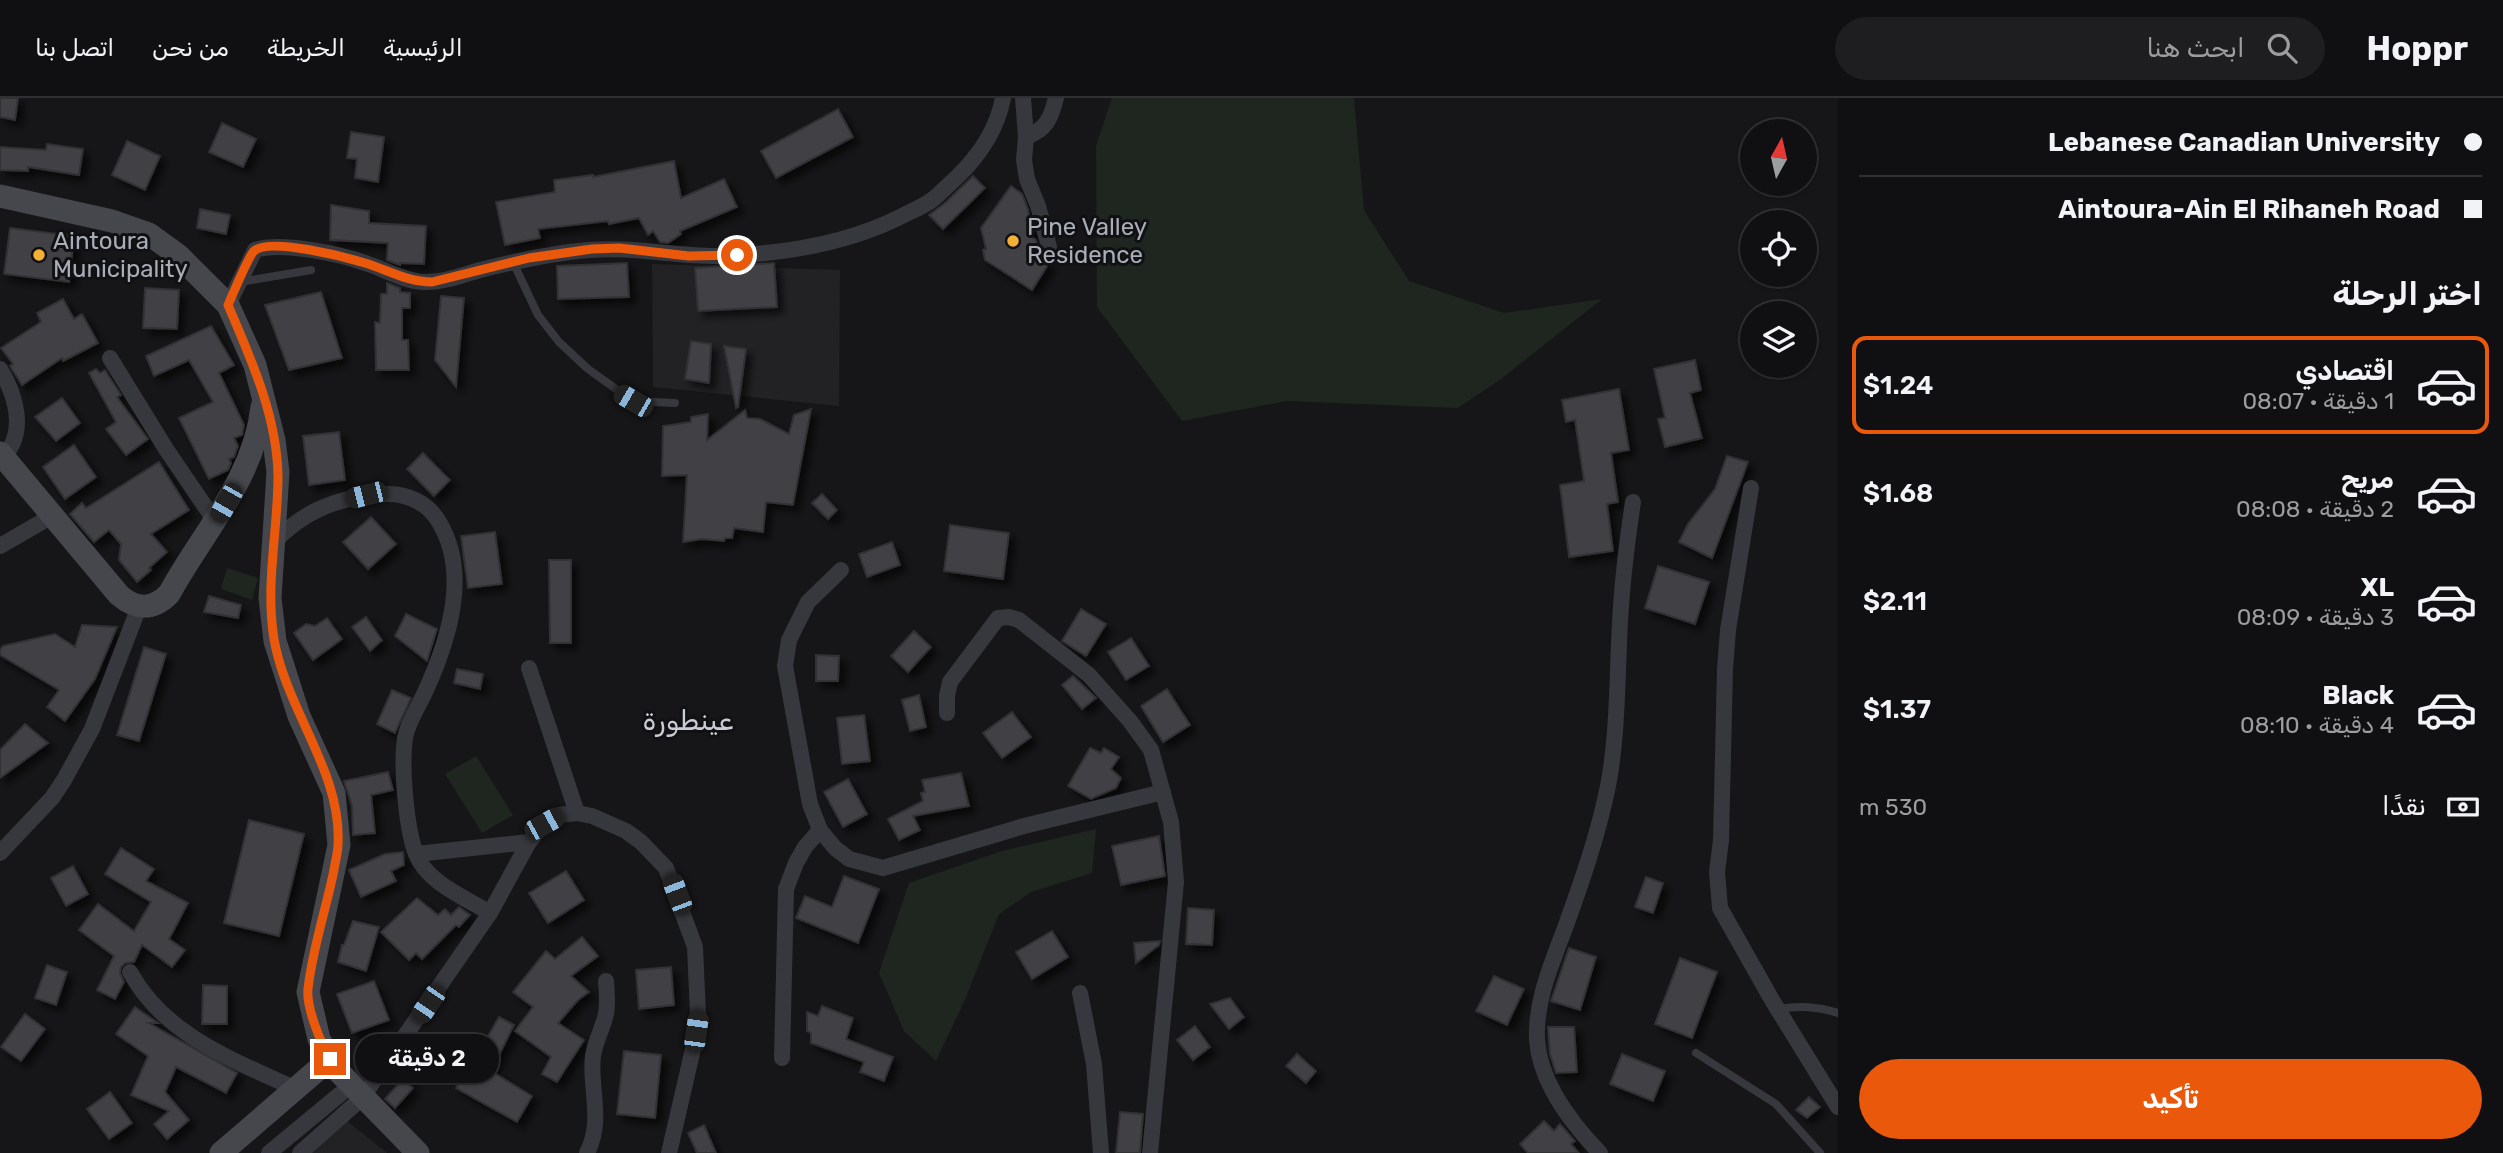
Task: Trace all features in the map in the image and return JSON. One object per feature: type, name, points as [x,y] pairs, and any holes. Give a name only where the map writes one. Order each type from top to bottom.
[{"type":"main road","points":[[0,196],[112,220],[149,234],[178,255],[228,305],[254,365],[274,440],[278,472],[270,598],[275,641],[299,716],[334,793],[338,845],[308,992],[319,1039],[330,1059],[356,1092],[418,1153]]},
{"type":"main road","points":[[1,455],[119,595],[128,604],[150,607],[169,594],[247,464],[261,420],[264,397]]},
{"type":"main road","points":[[221,1153],[330,1059]]},
{"type":"street","points":[[228,305],[255,250],[267,246],[299,248],[367,263],[420,282],[444,280],[562,252],[619,248],[689,256],[755,254],[793,250],[841,240],[880,227],[931,201],[966,169],[996,125],[1003,98]]},
{"type":"street","points":[[1023,98],[1027,179],[1038,206],[1049,247]]},
{"type":"street","points":[[1026,137],[1039,132],[1048,123],[1056,98]]},
{"type":"street","points":[[110,358],[166,449],[215,521]]},
{"type":"street","points":[[0,369],[10,384],[17,413],[13,447],[1,455]]},
{"type":"street","points":[[1751,488],[1728,630],[1722,720],[1721,840],[1717,872],[1720,908],[1777,1009],[1838,1107]]},
{"type":"street","points":[[272,544],[305,515],[330,504],[366,495],[394,494],[412,498],[437,518],[454,557],[454,592],[449,623],[431,678],[407,727],[404,750],[406,797],[416,853],[422,866],[441,884],[490,913]]},
{"type":"street","points":[[1601,1153],[1578,1129],[1546,1077],[1537,1038],[1542,995],[1596,841],[1609,782],[1623,568],[1633,502]]},
{"type":"street","points":[[0,546],[52,516]]},
{"type":"street","points":[[841,570],[808,602],[789,640],[785,666],[810,804],[820,830],[835,848],[849,859],[883,868],[1024,826],[1163,792]]},
{"type":"street","points":[[0,853],[52,798],[64,780],[92,729],[139,607]]},
{"type":"street","points":[[947,713],[950,682],[998,618],[1009,617],[1019,620],[1089,675],[1130,721],[1151,750],[1175,843],[1176,882],[1150,1153]]},
{"type":"street","points":[[529,668],[577,813]]},
{"type":"street","points":[[300,1153],[356,1092],[490,913],[529,842],[544,824],[559,815],[577,813],[592,816],[626,831],[642,842],[666,868],[695,947],[698,1014],[691,1059],[669,1153]]},
{"type":"street","points":[[782,1058],[786,889],[805,847],[820,830]]},
{"type":"street","points":[[416,853],[529,842]]},
{"type":"street","points":[[130,972],[139,989],[174,1026],[217,1052],[296,1089]]},
{"type":"street","points":[[587,1153],[591,1145],[597,1104],[592,1059],[606,1016],[606,981]]},
{"type":"street","points":[[1080,993],[1094,1064],[1101,1153]]},
{"type":"street","points":[[269,1153],[356,1092]]},
{"type":"lane","points":[[513,262],[538,315],[559,342],[588,369],[633,401],[675,403]]},
{"type":"lane","points":[[240,282],[311,270]]},
{"type":"lane","points":[[1777,1009],[1802,1006],[1838,1013]]},
{"type":"lane","points":[[1696,1053],[1776,1104],[1820,1153]]},
{"type":"shaded area","points":[[1112,98],[1354,98],[1364,210],[1409,281],[1504,313],[1602,299],[1501,379],[1458,408],[1287,401],[1182,421],[1097,307],[1096,146]]},
{"type":"shaded area","points":[[652,264],[840,270],[839,406],[653,387]]},
{"type":"shaded area","points":[[227,568],[258,578],[252,600],[221,589]]},
{"type":"shaded area","points":[[476,756],[513,815],[482,833],[445,774]]},
{"type":"shaded area","points":[[1096,829],[1092,873],[1031,892],[999,914],[964,1002],[936,1061],[904,1031],[879,973],[909,883],[1002,851]]},
{"type":"shaded area","points":[[343,1118],[387,1153],[308,1153]]},
{"type":"building","points":[[0,98],[18,98],[15,120],[0,117]]},
{"type":"building","points":[[838,109],[853,137],[776,178],[761,151]]},
{"type":"building","points":[[222,123],[256,139],[243,167],[209,152]]},
{"type":"building","points":[[351,132],[384,137],[378,182],[355,178],[357,159],[347,158]]},
{"type":"building","points":[[127,141],[160,156],[145,190],[112,175]]},
{"type":"building","points":[[47,144],[83,149],[79,175],[28,167],[28,171],[0,170],[0,147],[46,150]]},
{"type":"building","points":[[674,161],[681,198],[724,179],[737,207],[680,231],[681,234],[668,243],[660,242],[653,231],[648,235],[639,218],[609,224],[608,221],[538,229],[540,238],[505,245],[496,202],[555,192],[554,180],[593,177]]},
{"type":"building","points":[[973,176],[985,188],[943,229],[929,215]]},
{"type":"building","name":"Pine Valley Residence","points":[[1011,186],[1022,194],[1028,209],[1026,220],[1031,221],[1034,231],[1031,237],[1036,240],[1039,251],[1037,255],[1049,263],[1032,290],[985,260],[983,250],[986,249],[981,228]]},
{"type":"building","points":[[331,205],[369,211],[369,223],[426,226],[424,264],[400,265],[387,260],[388,243],[330,240]]},
{"type":"building","points":[[200,209],[230,215],[226,234],[197,228]]},
{"type":"building","name":"Aintoura Municipality","points":[[10,228],[74,236],[69,282],[4,274]]},
{"type":"building","points":[[627,263],[629,297],[558,299],[557,266]]},
{"type":"building","points":[[774,263],[777,307],[698,311],[695,268]]},
{"type":"building","points":[[387,283],[400,288],[400,292],[410,293],[410,308],[402,308],[402,340],[408,340],[409,370],[376,370],[375,322],[380,323],[381,294],[387,294]]},
{"type":"building","points":[[145,288],[179,290],[177,329],[143,328]]},
{"type":"building","points":[[321,292],[342,358],[289,370],[265,305]]},
{"type":"building","points":[[441,296],[464,298],[456,387],[435,360]]},
{"type":"building","points":[[63,299],[74,319],[82,314],[98,343],[63,361],[62,358],[22,385],[10,366],[13,364],[1,348],[41,322],[37,313]]},
{"type":"building","points":[[211,326],[234,365],[219,373],[244,425],[242,435],[234,438],[238,446],[234,457],[229,459],[231,463],[228,470],[209,479],[179,418],[213,402],[189,360],[154,376],[146,356]]},
{"type":"building","points":[[691,341],[711,344],[709,383],[685,379]]},
{"type":"building","points":[[724,346],[746,349],[736,408]]},
{"type":"building","points":[[1695,360],[1701,390],[1690,393],[1702,438],[1665,447],[1658,419],[1665,418],[1654,369]]},
{"type":"building","points":[[96,369],[100,373],[105,370],[121,395],[117,397],[148,439],[126,455],[106,429],[116,422],[89,373]]},
{"type":"building","points":[[1619,389],[1629,450],[1611,453],[1618,502],[1607,504],[1613,551],[1569,557],[1560,485],[1584,481],[1575,420],[1566,422],[1562,400]]},
{"type":"building","points":[[62,398],[80,423],[56,441],[35,417]]},
{"type":"building","points":[[811,409],[793,505],[766,502],[763,532],[734,528],[732,538],[725,538],[724,541],[702,539],[683,542],[687,475],[662,476],[663,426],[691,422],[691,417],[708,414],[707,440],[745,410],[747,418],[760,419],[789,434],[794,415]]},
{"type":"building","points":[[339,432],[345,480],[309,485],[303,436]]},
{"type":"building","points":[[74,445],[96,477],[65,499],[43,467]]},
{"type":"building","points":[[423,453],[450,480],[434,496],[407,469]]},
{"type":"building","points":[[1727,456],[1748,462],[1712,558],[1679,542],[1688,524],[1715,489]]},
{"type":"building","points":[[159,462],[189,510],[151,534],[167,552],[137,582],[119,560],[121,544],[109,530],[94,542],[70,514],[82,503],[86,508]]},
{"type":"building","points":[[822,494],[837,510],[828,519],[812,503]]},
{"type":"building","points":[[371,517],[396,544],[368,569],[343,542]]},
{"type":"building","points":[[950,525],[1009,533],[1003,579],[944,571]]},
{"type":"building","points":[[495,532],[502,584],[468,588],[461,536]]},
{"type":"building","points":[[892,542],[900,565],[867,577],[859,554]]},
{"type":"building","points":[[549,560],[571,560],[571,643],[550,643]]},
{"type":"building","points":[[1658,566],[1709,582],[1695,624],[1645,608]]},
{"type":"building","points":[[209,596],[241,605],[238,618],[204,612]]},
{"type":"building","points":[[1081,609],[1106,624],[1086,656],[1062,641]]},
{"type":"building","points":[[406,614],[437,629],[427,661],[395,636]]},
{"type":"building","points":[[366,617],[382,640],[370,651],[352,627]]},
{"type":"building","points":[[327,618],[342,639],[313,660],[294,633],[306,624],[315,626]]},
{"type":"building","points":[[82,625],[117,627],[95,679],[65,721],[47,707],[59,690],[0,655],[0,650],[3,646],[55,634],[75,647]]},
{"type":"building","points":[[914,631],[931,647],[908,672],[891,656]]},
{"type":"building","points":[[1131,638],[1149,666],[1126,680],[1108,652]]},
{"type":"building","points":[[144,647],[166,654],[139,741],[117,735]]},
{"type":"building","points":[[816,655],[839,656],[838,681],[816,681]]},
{"type":"building","points":[[457,669],[483,674],[480,689],[454,683]]},
{"type":"building","points":[[1073,676],[1096,698],[1082,709],[1062,685]]},
{"type":"building","points":[[1167,689],[1190,725],[1163,742],[1141,706]]},
{"type":"building","points":[[392,690],[411,698],[395,733],[377,724]]},
{"type":"building","points":[[919,695],[926,727],[910,731],[902,700]]},
{"type":"building","points":[[1012,712],[1031,737],[1002,758],[983,733]]},
{"type":"building","points":[[864,715],[870,761],[842,764],[837,718]]},
{"type":"building","points":[[25,724],[48,743],[0,778],[0,750]]},
{"type":"building","points":[[1090,748],[1101,753],[1104,748],[1119,757],[1111,769],[1121,778],[1116,788],[1091,799],[1068,786]]},
{"type":"building","points":[[388,772],[393,790],[371,795],[375,833],[353,835],[352,806],[344,781]]},
{"type":"building","points":[[961,773],[969,806],[913,816],[920,830],[899,840],[888,819],[923,801],[921,793],[925,792],[922,780]]},
{"type":"building","points":[[848,779],[867,814],[843,827],[824,792]]},
{"type":"building","points":[[249,820],[304,834],[279,936],[224,923]]},
{"type":"building","points":[[1159,836],[1165,876],[1121,885],[1112,846]]},
{"type":"building","points":[[121,848],[154,869],[146,881],[188,903],[169,939],[185,950],[172,967],[142,945],[134,962],[125,963],[121,967],[120,973],[124,982],[115,999],[97,990],[114,956],[79,930],[98,904],[134,931],[151,902],[105,874]]},
{"type":"building","points":[[403,852],[404,865],[391,871],[396,881],[361,897],[349,870],[385,854]]},
{"type":"building","points":[[73,866],[88,894],[66,906],[51,878]]},
{"type":"building","points":[[566,871],[584,900],[548,923],[529,893]]},
{"type":"building","points":[[844,876],[879,889],[858,943],[796,918],[805,896],[832,907]]},
{"type":"building","points":[[1646,877],[1663,883],[1653,913],[1635,907]]},
{"type":"building","points":[[417,898],[438,915],[445,909],[451,915],[459,907],[470,915],[422,959],[416,953],[409,960],[381,932]]},
{"type":"building","points":[[1188,908],[1214,910],[1212,945],[1186,944]]},
{"type":"building","points":[[353,921],[379,927],[366,971],[338,962]]},
{"type":"building","points":[[1052,931],[1068,957],[1032,979],[1016,952]]},
{"type":"building","points":[[582,937],[598,956],[571,976],[589,992],[578,1000],[558,1023],[584,1040],[557,1082],[542,1074],[551,1057],[515,1031],[533,1007],[513,992],[546,951],[555,959]]},
{"type":"building","points":[[1160,941],[1159,945],[1136,963],[1134,943]]},
{"type":"building","points":[[1569,948],[1596,957],[1580,1010],[1551,1001]]},
{"type":"building","points":[[1680,958],[1717,972],[1692,1038],[1655,1024]]},
{"type":"building","points":[[47,965],[67,972],[56,1005],[35,998]]},
{"type":"building","points":[[671,967],[674,1005],[639,1009],[636,970]]},
{"type":"building","points":[[1494,976],[1524,989],[1507,1025],[1476,1011]]},
{"type":"building","points":[[374,981],[389,1020],[352,1033],[337,994]]},
{"type":"building","points":[[203,985],[227,986],[227,1024],[202,1024]]},
{"type":"building","points":[[1230,998],[1244,1017],[1229,1029],[1210,1004]]},
{"type":"building","points":[[822,1006],[853,1018],[846,1039],[893,1057],[884,1081],[860,1072],[864,1062],[811,1043],[811,1033],[807,1031],[807,1012],[818,1016]]},
{"type":"building","points":[[135,1007],[158,1023],[149,1023],[237,1073],[226,1093],[176,1067],[165,1092],[189,1120],[167,1139],[154,1124],[169,1111],[131,1095],[148,1056],[116,1034]]},
{"type":"building","points":[[25,1014],[45,1029],[21,1061],[1,1047]]},
{"type":"building","points":[[499,1017],[514,1025],[491,1071],[532,1096],[517,1122],[456,1088],[471,1059],[474,1061]]},
{"type":"building","points":[[1195,1026],[1210,1047],[1193,1060],[1177,1040]]},
{"type":"building","points":[[1548,1027],[1574,1027],[1577,1072],[1556,1073],[1550,1054]]},
{"type":"building","points":[[410,1047],[427,1056],[410,1080],[395,1069]]},
{"type":"building","points":[[624,1051],[661,1055],[655,1118],[617,1114]]},
{"type":"building","points":[[1297,1054],[1316,1071],[1306,1083],[1286,1066]]},
{"type":"building","points":[[1622,1054],[1665,1071],[1653,1101],[1610,1084]]},
{"type":"building","points":[[402,1080],[413,1088],[395,1108],[385,1099]]},
{"type":"building","points":[[110,1092],[132,1123],[109,1139],[87,1109]]},
{"type":"building","points":[[1809,1097],[1820,1107],[1807,1118],[1796,1110]]},
{"type":"building","points":[[1120,1112],[1143,1114],[1140,1153],[1116,1153]]},
{"type":"building","points":[[1544,1121],[1554,1131],[1560,1124],[1575,1141],[1571,1144],[1579,1153],[1528,1153],[1520,1144]]},
{"type":"building","points":[[704,1125],[716,1153],[697,1153],[688,1133]]},
{"type":"place","name":"Pine Valley Residence","points":[[1013,241]]},
{"type":"place","name":"Aintoura Municipality","points":[[39,255]]},
{"type":"district","name":"عينطورة","points":[[688,720]]},
{"type":"route","points":[[330,1059],[319,1039],[308,992],[338,845],[334,793],[299,716],[275,641],[270,598],[278,472],[274,440],[254,365],[228,305],[248,260],[255,250],[267,246],[299,248],[367,263],[420,282],[432,282],[529,258],[592,249],[619,248],[689,256],[737,255]]}]
